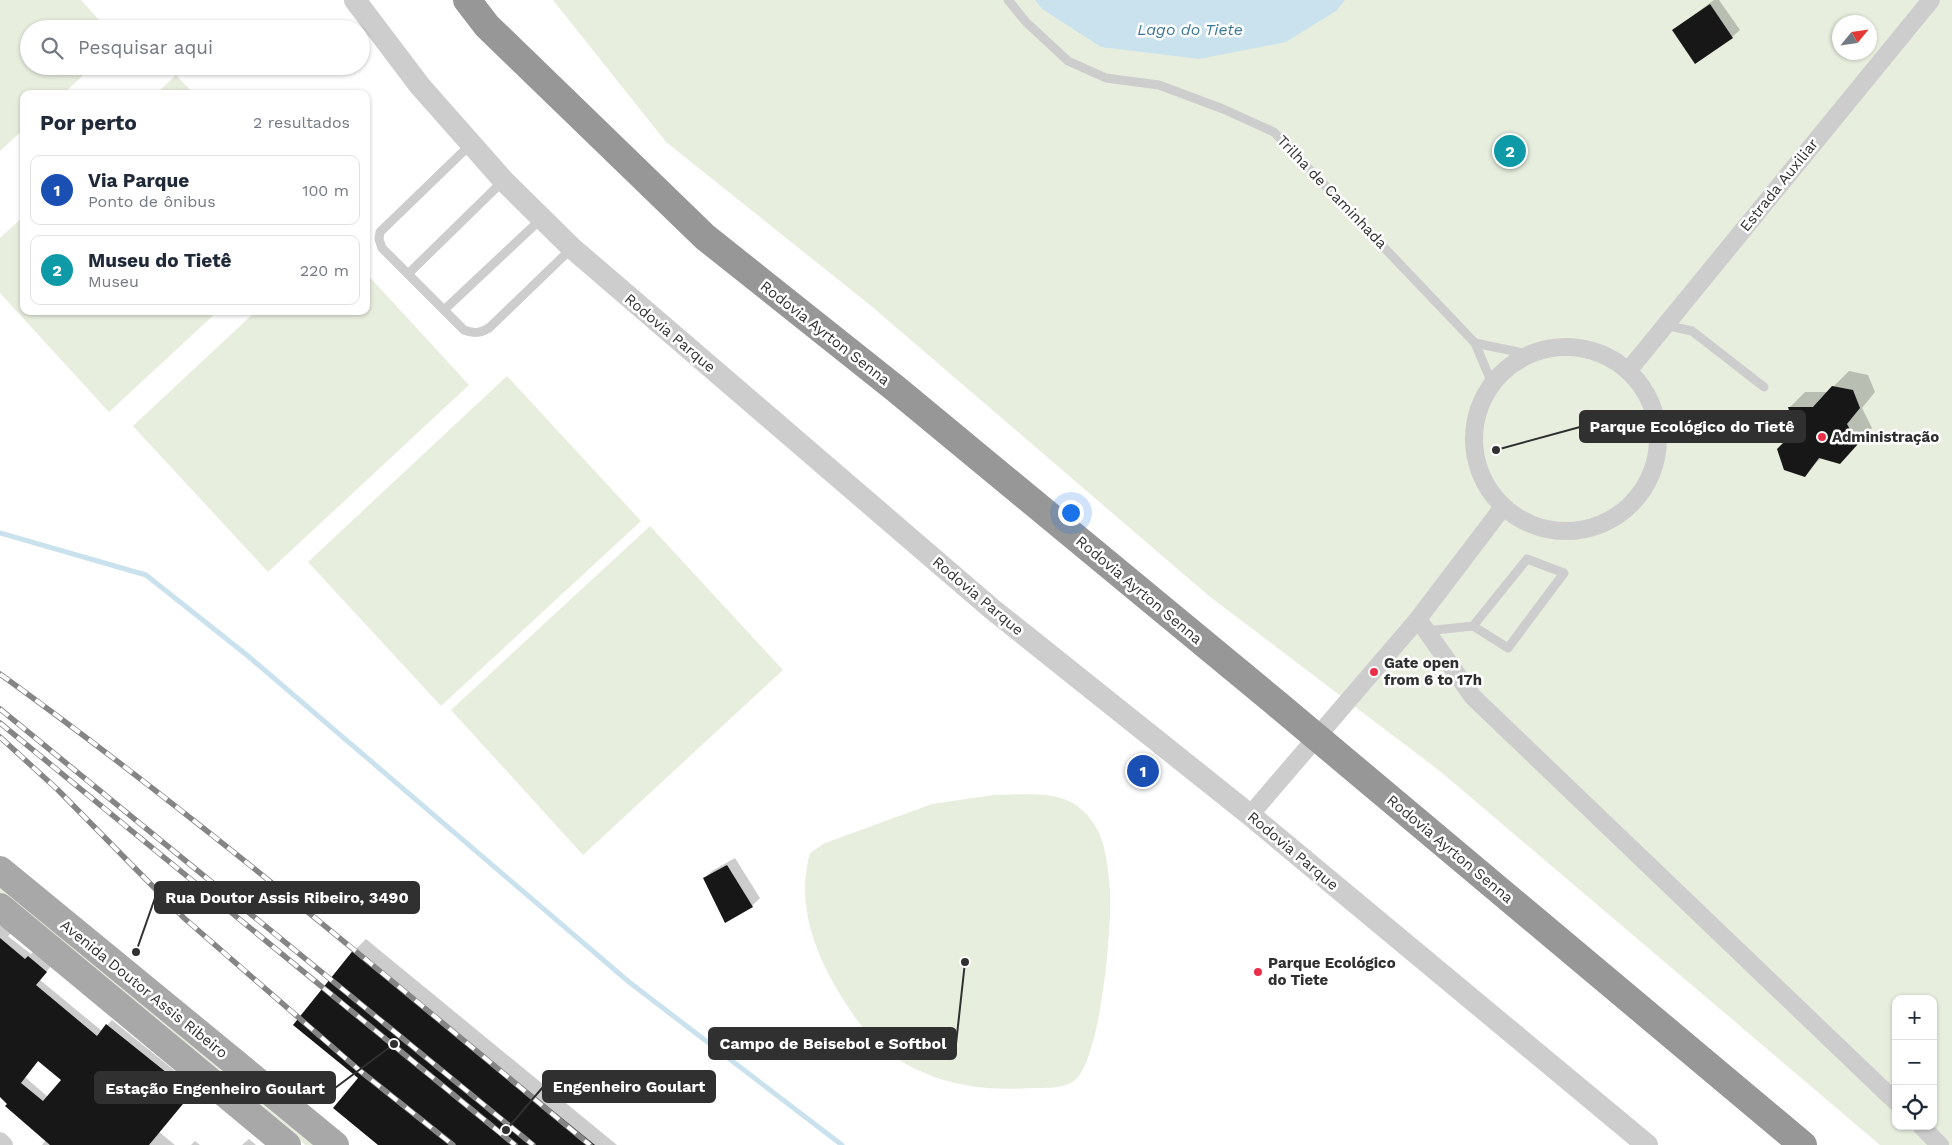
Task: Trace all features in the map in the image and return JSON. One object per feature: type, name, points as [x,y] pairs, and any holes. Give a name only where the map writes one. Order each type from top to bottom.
[{"type":"highway","name":"Rodovia Ayrton Senna","points":[[467,0],[487,26],[705,237],[896,389],[1276,703],[1803,1145]]},
{"type":"main road","name":"Avenida Doutor Assis Ribeiro","points":[[0,870],[326,1142]]},
{"type":"main road","name":"Avenida Doutor Assis Ribeiro","points":[[0,908],[287,1145]]},
{"type":"street","name":"Rodovia Parque","points":[[355,0],[420,86],[504,181],[572,248],[992,609],[1250,815],[1647,1145]]},
{"type":"street","name":"Estrada Auxiliar","points":[[1628,371],[1930,0]]},
{"type":"street","points":[[1550,348],[1578,348],[1605,355],[1628,371],[1652,406],[1658,448],[1645,488],[1623,513],[1594,528],[1562,532],[1530,525],[1503,507],[1485,483],[1475,455],[1475,426],[1491,381],[1528,354],[1550,348]]},
{"type":"street","points":[[1250,815],[1422,625],[1503,507]]},
{"type":"street","points":[[1422,625],[1473,697],[1892,1098]]},
{"type":"street","points":[[1925,1130],[1940,1145]]},
{"type":"street","points":[[0,1141],[4,1145]]},
{"type":"lane","name":"Trilha de Caminhada","points":[[1008,0],[1026,22],[1068,61],[1106,78],[1159,85],[1223,109],[1274,132],[1475,343],[1491,381]]},
{"type":"lane","points":[[471,144],[380,232],[379,239],[382,248],[464,330],[471,333],[489,328],[572,248]]},
{"type":"lane","points":[[408,274],[504,181]]},
{"type":"lane","points":[[444,310],[542,219]]},
{"type":"lane","points":[[1664,325],[1692,331],[1764,386]]},
{"type":"lane","points":[[1475,343],[1528,354]]},
{"type":"lane","points":[[1422,625],[1474,626],[1508,648],[1564,572],[1528,559],[1474,626]]},
{"type":"green space","points":[[0,0],[81,0],[99,20],[20,20],[20,75],[83,75],[67,90],[20,90],[20,133],[0,151]]},
{"type":"green space","points":[[553,0],[1952,0],[1952,1145],[1880,1145],[1441,772],[1209,596],[870,305],[666,142]]},
{"type":"green space","points":[[176,75],[190,90],[160,90]]},
{"type":"green space","points":[[20,220],[20,315],[0,293],[0,238]]},
{"type":"green space","points":[[370,277],[469,385],[268,572],[133,426],[252,315],[370,315]]},
{"type":"green space","points":[[20,315],[214,315],[109,412]]},
{"type":"green space","points":[[507,376],[641,521],[441,706],[308,562]]},
{"type":"green space","points":[[650,526],[783,670],[583,855],[451,710]]},
{"type":"green space","points":[[994,795],[1047,795],[1067,800],[1076,805],[1089,817],[1099,833],[1107,862],[1110,891],[1109,933],[1098,1021],[1083,1069],[1074,1081],[1059,1087],[1005,1089],[957,1083],[934,1077],[892,1055],[873,1039],[857,1020],[833,982],[814,941],[808,920],[805,898],[810,853],[825,843],[932,804]]},
{"type":"green space","points":[[0,884],[317,1145],[305,1145],[267,1114],[0,893]]},
{"type":"water","name":"Lago do Tiete","points":[[1035,0],[1345,0],[1336,11],[1286,42],[1199,59],[1101,47],[1042,9]]},
{"type":"building","points":[[1710,4],[1733,38],[1695,64],[1672,30]]},
{"type":"building","name":"Administração","points":[[1832,386],[1853,390],[1860,408],[1847,424],[1858,444],[1840,464],[1819,458],[1805,477],[1784,470],[1777,449],[1795,431],[1788,407],[1813,407]]},
{"type":"building","points":[[727,865],[753,907],[725,923],[703,878]]},
{"type":"building","points":[[0,938],[25,959],[28,956],[47,972],[36,985],[97,1036],[106,1024],[192,1093],[149,1145],[50,1145],[5,1106],[7,1104],[0,1097]],"holes":[[[38,1061],[61,1080],[43,1101],[21,1083]]]},
{"type":"building","points":[[355,948],[595,1145],[378,1145],[333,1108],[358,1078],[293,1025]]},
{"type":"waterway","points":[[0,533],[146,575],[248,656],[629,982],[842,1145]]},
{"type":"railway","points":[[0,674],[225,845],[590,1145]]},
{"type":"railway","points":[[0,709],[533,1145]]},
{"type":"railway","points":[[0,723],[515,1145]]},
{"type":"railway","points":[[0,737],[58,790],[184,918],[359,1070],[453,1145]]},
{"type":"place","name":"Museu do Tietê","points":[[1510,151]]},
{"type":"place","name":"Administração","points":[[1822,437]]},
{"type":"place","name":"Parque Ecológico do Tietê","points":[[1496,450]]},
{"type":"place","name":"Gate open from 6 to 17h","points":[[1374,672]]},
{"type":"place","name":"Via Parque","points":[[1143,771]]},
{"type":"place","name":"Rua Doutor Assis Ribeiro, 3490","points":[[136,952]]},
{"type":"place","name":"Campo de Beisebol e Softbol","points":[[965,962]]},
{"type":"place","name":"Parque Ecológico do Tiete","points":[[1258,972]]},
{"type":"place","name":"Estação Engenheiro Goulart","points":[[394,1044]]},
{"type":"place","name":"Engenheiro Goulart","points":[[506,1130]]}]
